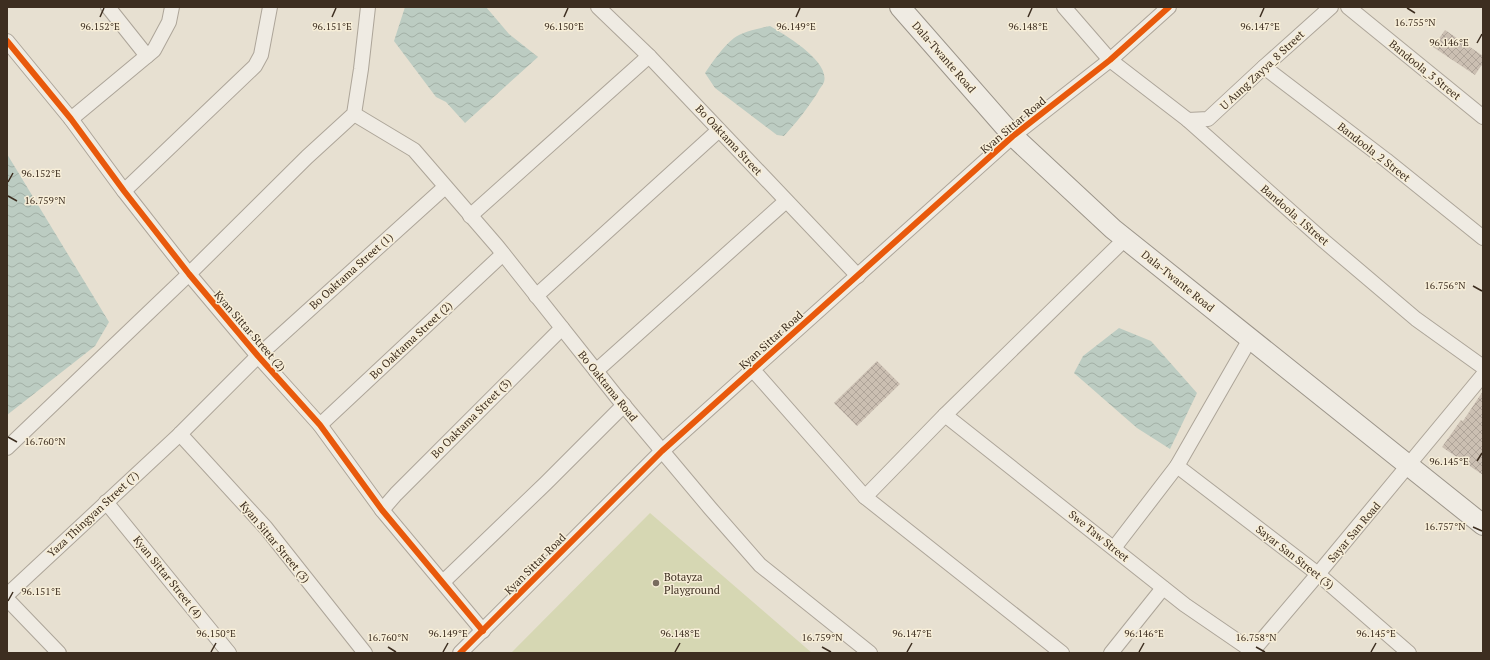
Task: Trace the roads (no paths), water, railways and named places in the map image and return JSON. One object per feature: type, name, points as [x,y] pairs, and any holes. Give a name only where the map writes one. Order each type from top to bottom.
[{"type":"main road","name":"Dala-Twante Road","points":[[900,7],[1013,136],[1108,224],[1483,525]]},
{"type":"street","points":[[108,7],[147,56]]},
{"type":"street","points":[[71,118],[154,50],[169,22],[172,7]]},
{"type":"street","points":[[124,191],[255,66],[261,55],[270,7]]},
{"type":"street","points":[[7,448],[189,274],[307,157],[354,114],[368,7]]},
{"type":"street","name":"Bo Oaktama Street","points":[[598,7],[649,56],[858,276]]},
{"type":"street","name":"Bandoola_1Street","points":[[1064,7],[1110,60],[1188,120],[1324,241],[1416,319],[1483,367]]},
{"type":"street","name":"Kyan Sittar Road","points":[[460,653],[662,451],[1013,136],[1110,60],[1169,7]]},
{"type":"street","name":"U Aung Zayya_8 Street","points":[[1188,120],[1208,120],[1331,7]]},
{"type":"street","name":"Bandoola_3 Street","points":[[1348,7],[1483,117]]},
{"type":"street","name":"Kyan Sittar Street (2)","points":[[7,41],[71,118],[124,191],[189,274],[258,356],[320,425],[382,510],[483,631]]},
{"type":"street","points":[[470,216],[649,56]]},
{"type":"street","name":"Bandoola_2 Street","points":[[1264,67],[1386,160],[1483,238]]},
{"type":"street","name":"Bo Oaktama Road","points":[[354,114],[414,150],[503,254],[662,451],[760,565],[870,653]]},
{"type":"street","points":[[536,296],[719,130]]},
{"type":"street","name":"Bo Oaktama Street (1)","points":[[180,434],[258,356],[445,187]]},
{"type":"street","points":[[596,371],[786,201]]},
{"type":"street","points":[[865,498],[945,414],[1125,239]]},
{"type":"street","name":"Bo Oaktama Street (2)","points":[[320,425],[503,254]]},
{"type":"street","name":"Bo Oaktama Street (3)","points":[[382,510],[396,494],[562,328]]},
{"type":"street","points":[[1114,548],[1177,466],[1250,339]]},
{"type":"street","points":[[753,370],[865,498],[1062,653]]},
{"type":"street","name":"Sayar San Road","points":[[1253,652],[1483,375]]},
{"type":"street","points":[[443,582],[546,483],[624,405]]},
{"type":"street","name":"Swe Taw Street","points":[[945,414],[1185,605],[1253,652]]},
{"type":"street","name":"Yaza Thingyan Street (7)","points":[[7,595],[180,434]]},
{"type":"street","name":"Kyan Sittar Street (3)","points":[[180,434],[266,528],[365,653]]},
{"type":"street","name":"Sayar San Street (3)","points":[[1177,466],[1318,574],[1409,653]]},
{"type":"street","name":"Kyan Sittar Street (4)","points":[[106,502],[230,653]]},
{"type":"street","points":[[1111,653],[1164,588]]},
{"type":"street","points":[[7,599],[58,653]]},
{"type":"water","points":[[405,7],[486,7],[509,34],[538,57],[465,123],[446,102],[436,97],[394,41]]},
{"type":"water","points":[[770,26],[795,42],[814,57],[824,74],[824,82],[818,92],[802,115],[784,136],[777,135],[715,88],[705,73],[722,50],[734,38],[746,32]]},
{"type":"water","points":[[7,154],[109,322],[95,346],[7,415]]},
{"type":"water","points":[[1119,328],[1151,341],[1197,393],[1170,449],[1137,428],[1074,373],[1083,356]]},
{"type":"place","name":"Botayza Playground","points":[[656,583]]}]
